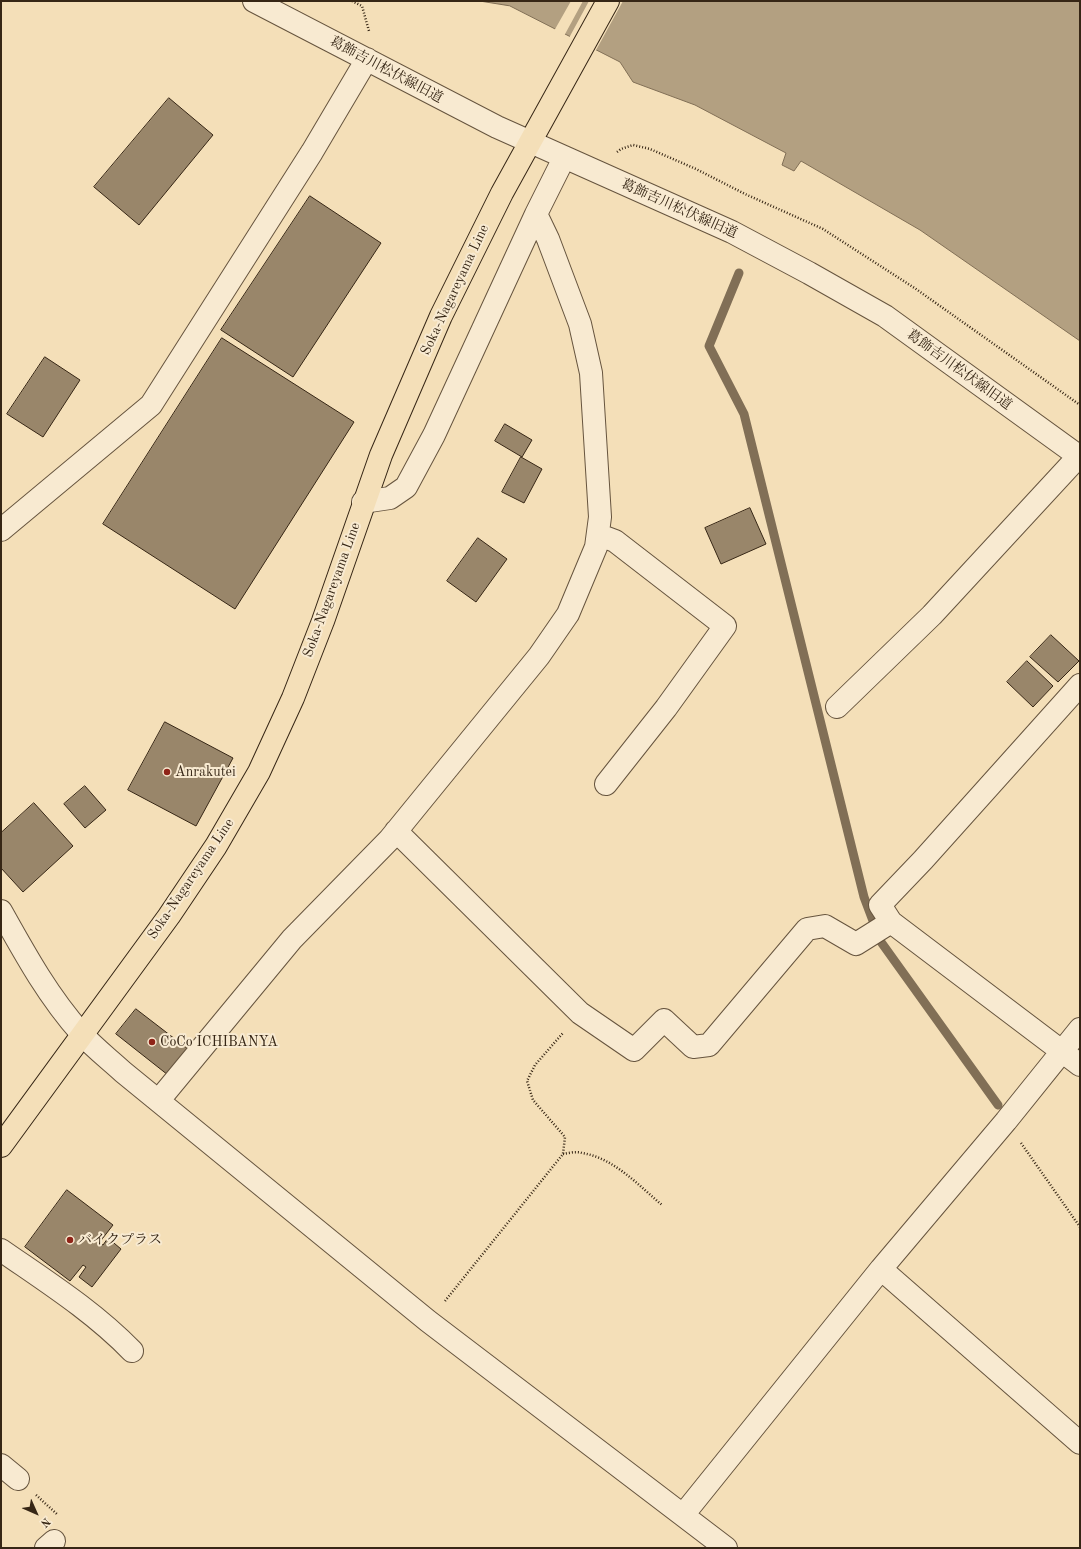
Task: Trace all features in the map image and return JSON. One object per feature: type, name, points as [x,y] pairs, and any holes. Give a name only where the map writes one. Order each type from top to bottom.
[{"type":"main road","name":"Soka-Nagareyama Line","points":[[1,1146],[169,916],[216,846],[259,772],[293,698],[323,621],[363,502],[381,455],[441,316],[495,206],[608,1]]},
{"type":"street","name":"葛飾吉川松伏線旧道","points":[[254,1],[462,110],[564,158],[732,232],[885,316],[1079,457]]},
{"type":"street","points":[[1,530],[151,405],[312,152],[367,59]]},
{"type":"street","points":[[363,502],[390,498],[406,487],[434,435],[536,214],[564,158]]},
{"type":"street","points":[[159,1100],[292,939],[396,832],[539,656],[568,614],[596,547],[599,535],[600,517],[591,372],[580,324],[548,239],[536,214]]},
{"type":"street","points":[[837,707],[932,615],[1079,457]]},
{"type":"street","points":[[599,535],[615,541],[725,626],[666,708],[606,784]]},
{"type":"street","points":[[1080,685],[923,860],[880,905],[891,922],[1080,1065]]},
{"type":"street","points":[[396,832],[580,1013],[634,1050],[664,1020],[693,1047],[709,1045],[807,929],[825,926],[856,944],[891,922]]},
{"type":"street","points":[[1,911],[34,971],[56,1002],[82,1034],[123,1072],[428,1321],[726,1548]]},
{"type":"street","points":[[683,1515],[881,1269],[1006,1121],[1080,1029]]},
{"type":"street","points":[[1,1250],[78,1303],[113,1332],[132,1351]]},
{"type":"street","points":[[881,1269],[1080,1443]]},
{"type":"street","points":[[1,1465],[18,1479]]},
{"type":"path","points":[[352,1],[362,6],[370,36]]},
{"type":"path","points":[[613,156],[621,149],[633,145],[650,149],[823,229],[916,288],[1080,404]]},
{"type":"path","points":[[428,1321],[564,1154],[565,1137],[533,1100],[527,1081],[535,1065],[580,1013]]},
{"type":"path","points":[[1006,1121],[1080,1227]]},
{"type":"path","points":[[564,1154],[581,1152],[601,1158],[617,1167],[662,1205]]},
{"type":"path","points":[[18,1479],[62,1519]]},
{"type":"shaded area","points":[[480,1],[1080,1],[1080,341],[920,230],[801,161],[794,171],[782,165],[786,153],[695,105],[633,82],[620,62],[510,6]]},
{"type":"pier","points":[[571,1],[583,1],[564,36],[554,31]]},
{"type":"pier","points":[[589,1],[623,1],[595,52],[569,38]]},
{"type":"building","points":[[169,98],[213,135],[139,225],[94,187]]},
{"type":"building","points":[[310,196],[381,243],[293,377],[221,330]]},
{"type":"building","points":[[222,338],[354,422],[235,609],[103,524]]},
{"type":"building","points":[[45,357],[80,380],[43,437],[7,414]]},
{"type":"building","points":[[505,424],[532,440],[522,457],[495,441]]},
{"type":"building","points":[[521,457],[542,469],[524,503],[502,492]]},
{"type":"building","points":[[750,508],[766,544],[721,564],[705,528]]},
{"type":"building","points":[[478,538],[507,559],[476,602],[447,581]]},
{"type":"building","points":[[1051,635],[1079,661],[1058,682],[1030,657]]},
{"type":"building","points":[[1027,661],[1053,686],[1033,707],[1007,682]]},
{"type":"building","points":[[165,722],[233,758],[196,826],[128,790]]},
{"type":"building","points":[[85,786],[106,810],[85,828],[64,804]]},
{"type":"building","points":[[34,803],[73,846],[23,892],[1,868],[1,833]]},
{"type":"building","name":"CoCo ICHIBANYA","points":[[136,1009],[188,1049],[168,1075],[116,1034]]},
{"type":"building","points":[[67,1190],[113,1225],[99,1243],[103,1245],[108,1238],[121,1249],[92,1287],[79,1277],[86,1267],[83,1265],[70,1281],[25,1247]]},
{"type":"waterway","points":[[739,273],[709,346],[744,414],[864,897],[881,942],[998,1105]]},
{"type":"place","name":"Anrakutei","points":[[167,772]]},
{"type":"place","name":"CoCo ICHIBANYA","points":[[152,1042]]},
{"type":"place","name":"バイクプラス","points":[[70,1240]]}]
